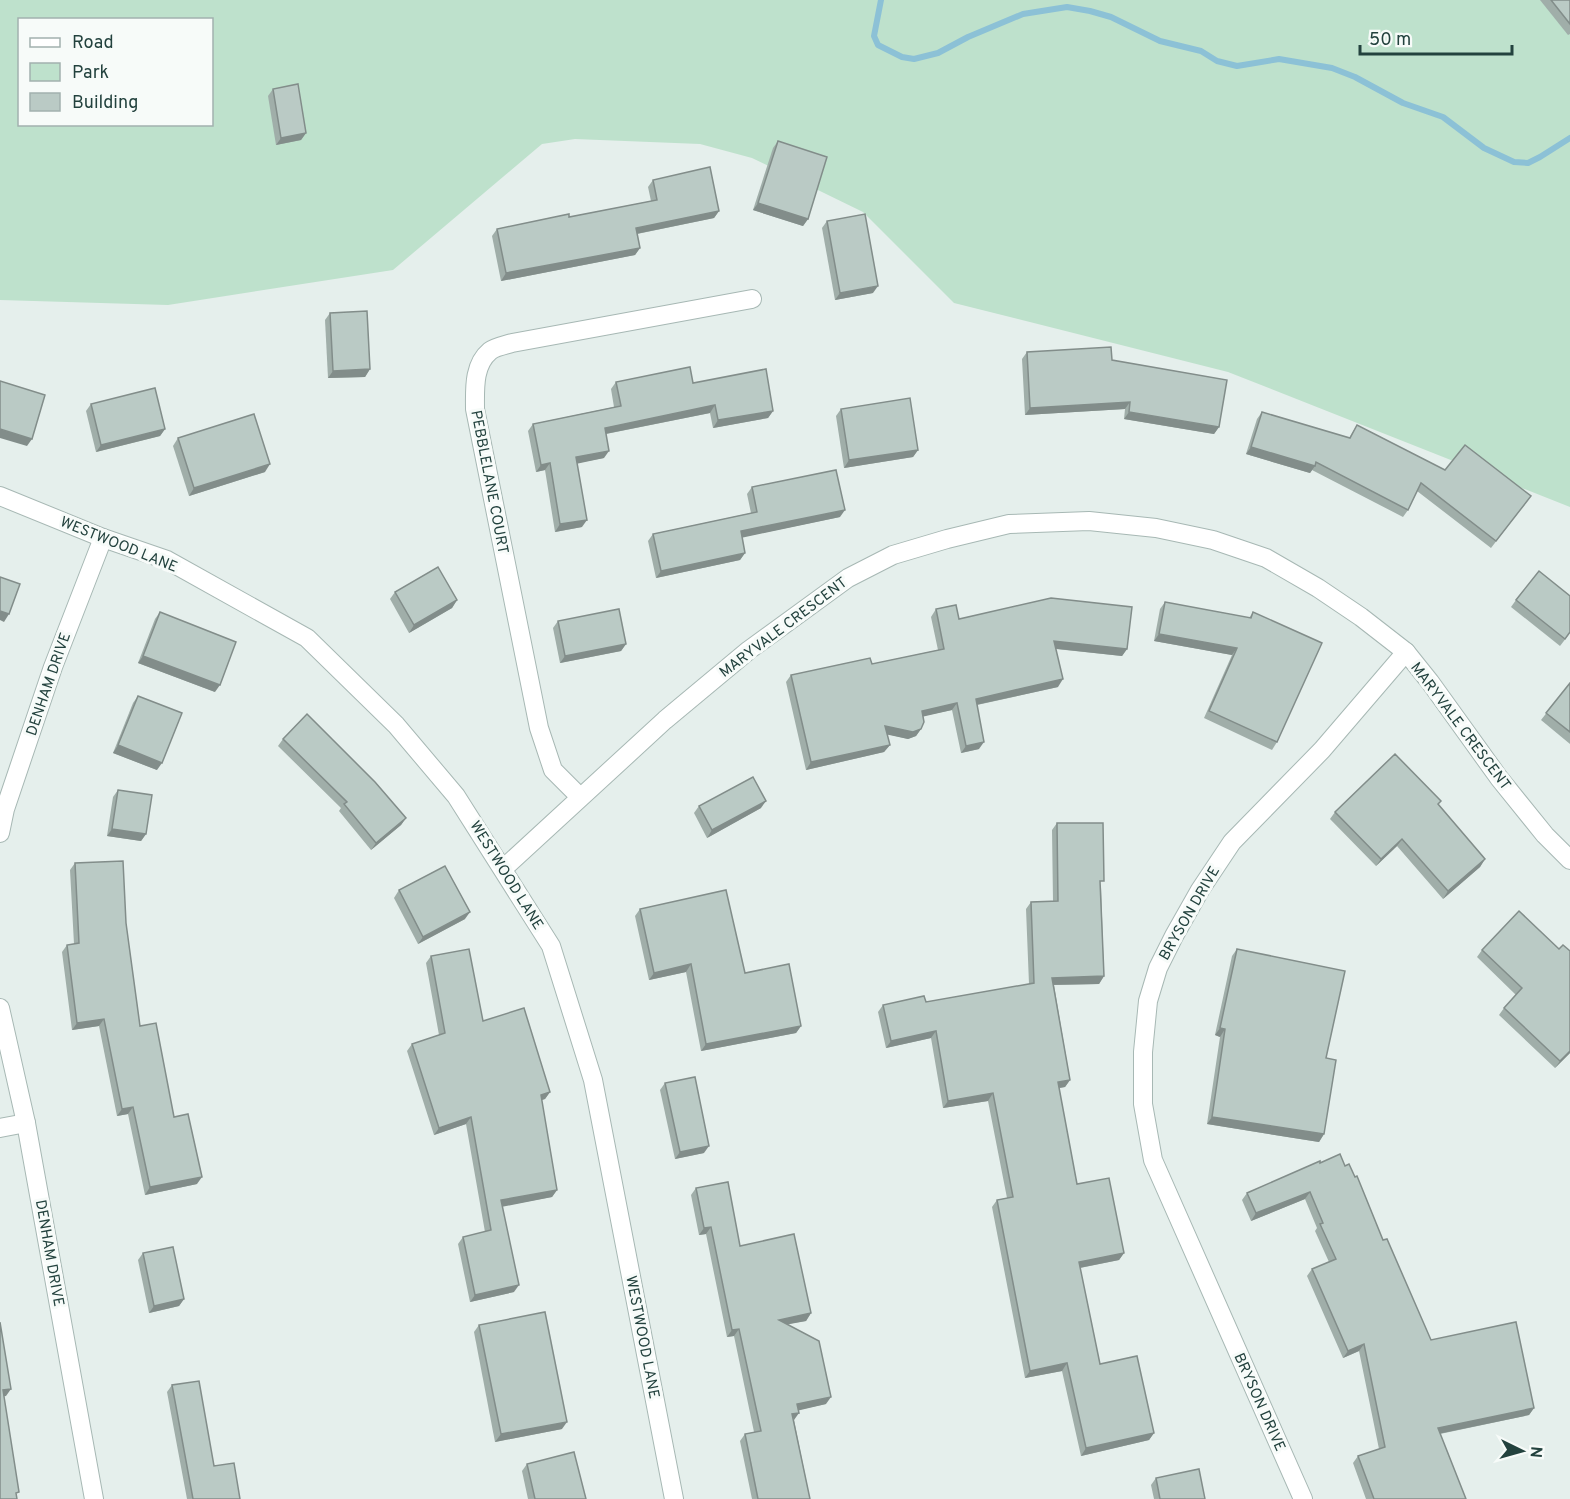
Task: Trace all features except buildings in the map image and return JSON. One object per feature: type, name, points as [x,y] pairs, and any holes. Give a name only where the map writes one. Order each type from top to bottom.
[{"type":"street","name":"PEBBLELANE COURT","points":[[580,797],[553,770],[539,728],[475,410],[474,385],[480,364],[490,350],[512,343],[752,299]]},
{"type":"street","name":"WESTWOOD LANE","points":[[0,496],[102,538],[167,560],[307,638],[396,725],[456,796],[551,946],[594,1080],[674,1499]]},
{"type":"street","name":"MARYVALE CRESCENT","points":[[502,869],[665,720],[749,650],[848,578],[893,555],[1010,524],[1089,521],[1156,528],[1213,540],[1266,558],[1318,588],[1360,617],[1406,652],[1499,778],[1545,835],[1570,860]]},
{"type":"street","name":"DENHAM DRIVE","points":[[0,833],[5,809],[53,667],[102,538]]},
{"type":"street","name":"BRYSON DRIVE","points":[[1304,1499],[1153,1160],[1143,1104],[1143,1052],[1148,1001],[1158,968],[1174,936],[1200,890],[1232,842],[1322,750],[1406,652]]},
{"type":"street","name":"DENHAM DRIVE","points":[[0,1008],[26,1123],[94,1499]]},
{"type":"street","points":[[0,1128],[26,1123]]},
{"type":"green space","points":[[0,0],[1570,0],[1570,507],[1228,372],[954,303],[863,212],[752,158],[700,144],[575,139],[542,144],[393,270],[168,305],[0,300]]},
{"type":"waterway","points":[[881,0],[874,36],[878,45],[902,57],[914,59],[938,53],[968,37],[1023,14],[1067,7],[1111,17],[1160,41],[1201,51],[1217,61],[1237,66],[1279,59],[1332,68],[1355,77],[1403,103],[1443,117],[1484,148],[1514,162],[1528,163],[1570,138]]}]
